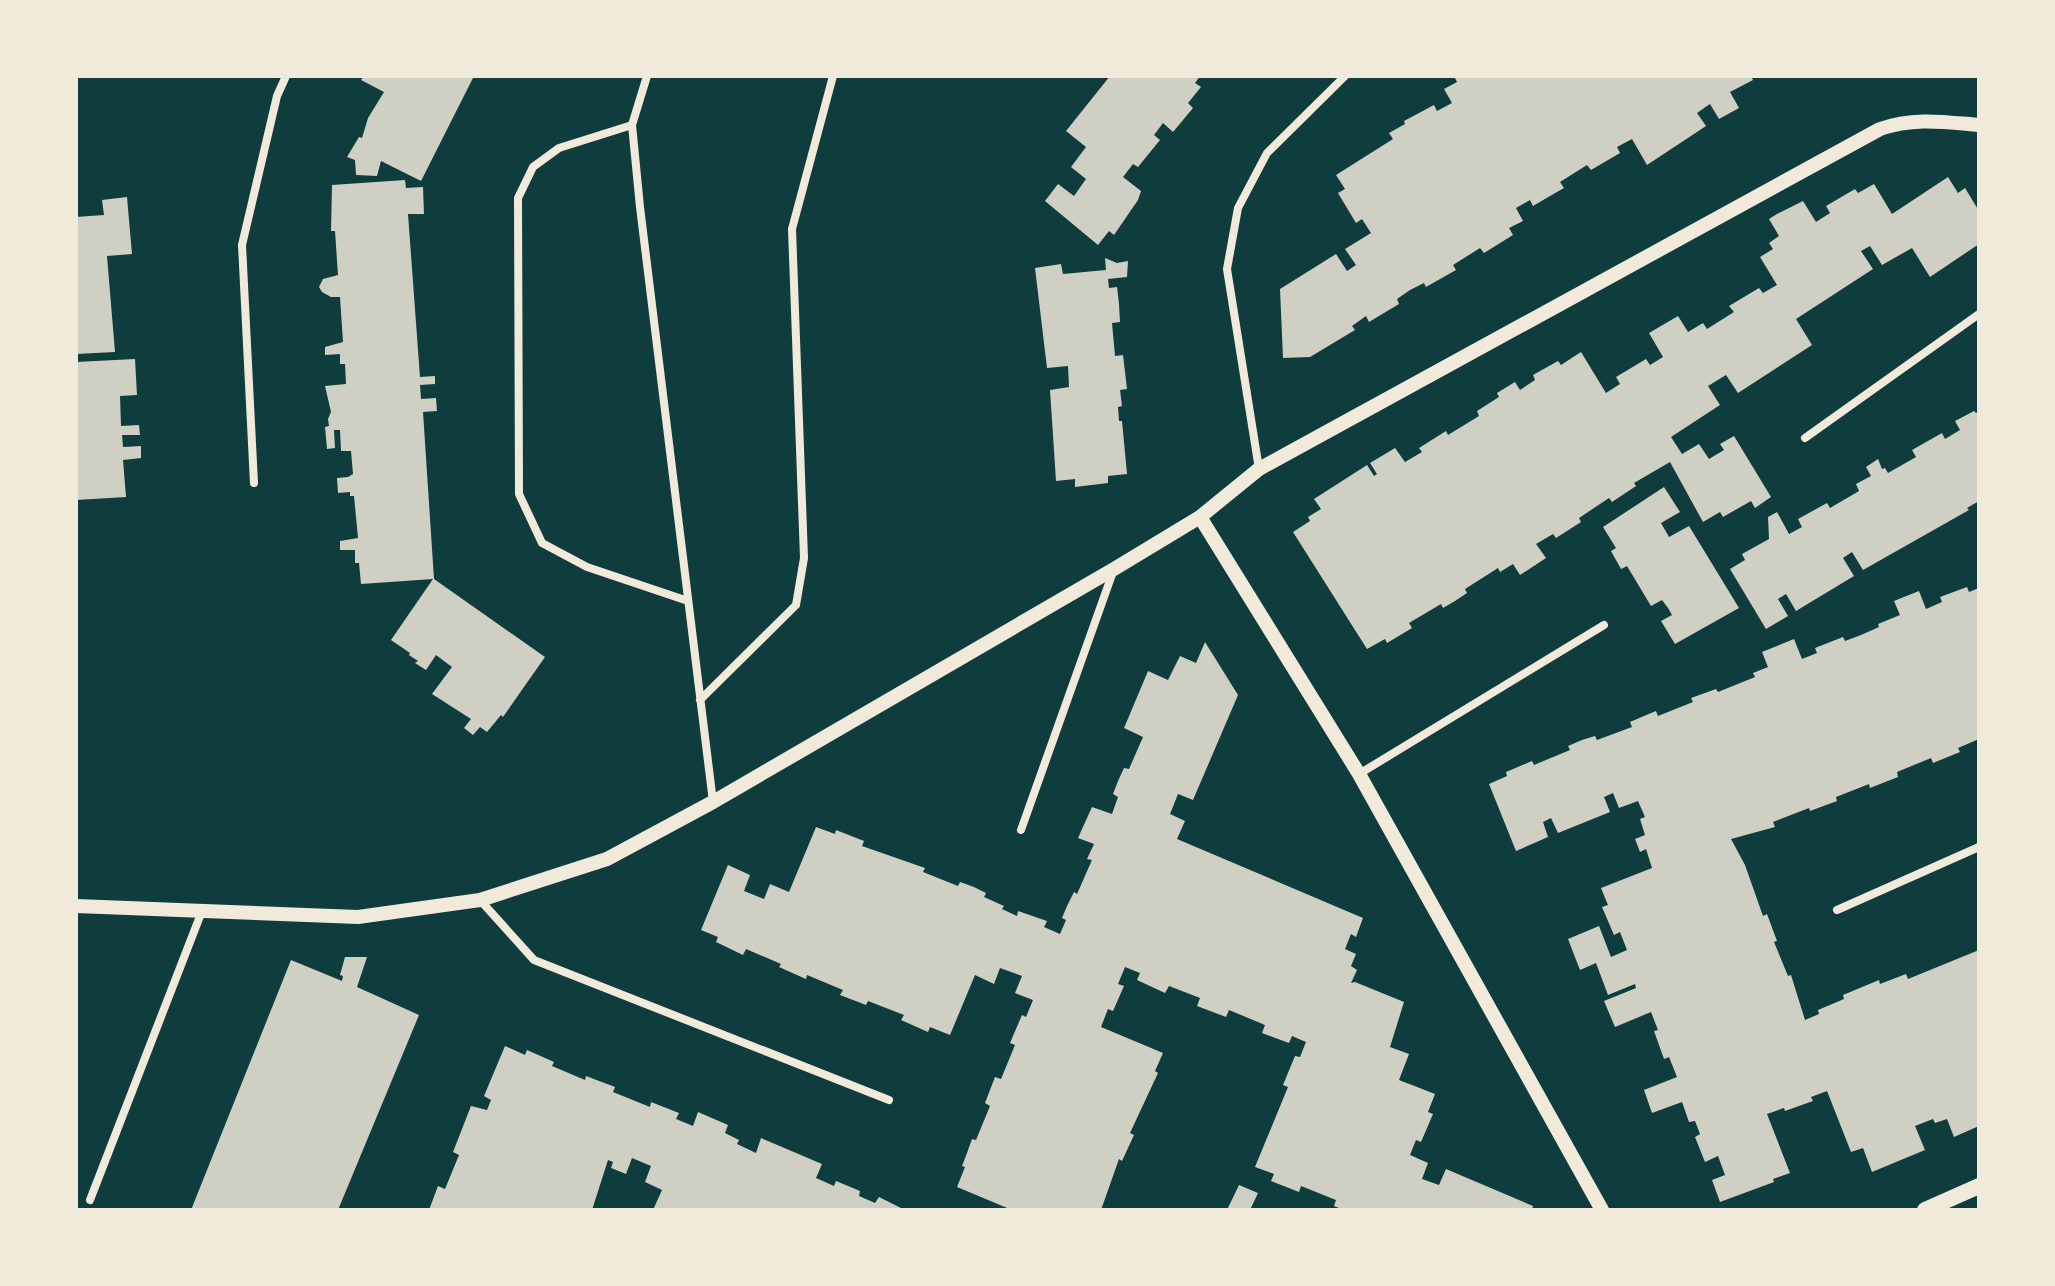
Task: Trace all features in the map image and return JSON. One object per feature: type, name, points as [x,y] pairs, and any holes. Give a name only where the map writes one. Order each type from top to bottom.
[{"type":"main road","points":[[1925,1210],[1979,1186]]},
{"type":"street","points":[[254,483],[242,245],[277,96],[286,76]]},
{"type":"street","points":[[647,76],[632,125],[713,802]]},
{"type":"street","points":[[700,700],[796,605],[804,558],[792,229],[833,76]]},
{"type":"street","points":[[1259,469],[1227,269],[1238,208],[1267,153],[1345,76]]},
{"type":"street","points":[[76,906],[358,917],[480,900],[607,859],[713,802],[1114,569],[1200,517],[1259,469],[1880,129],[1902,121],[1926,120],[1979,125]]},
{"type":"street","points":[[632,125],[559,148],[533,167],[518,198],[519,494],[542,543],[587,567],[688,601]]},
{"type":"street","points":[[1805,438],[1979,314]]},
{"type":"street","points":[[1200,517],[1359,774],[1602,1210]]},
{"type":"street","points":[[1021,830],[1114,569]]},
{"type":"street","points":[[1359,774],[1604,625]]},
{"type":"street","points":[[1837,910],[1979,847]]},
{"type":"street","points":[[480,900],[534,960],[889,1100]]},
{"type":"street","points":[[90,1200],[202,911]]},
{"type":"building","points":[[364,76],[474,76],[421,181],[381,161],[377,176],[356,175],[355,160],[347,157],[359,137],[362,138],[368,118],[384,92],[361,80]]},
{"type":"building","points":[[1110,76],[1200,76],[1195,83],[1201,87],[1188,103],[1193,108],[1173,132],[1163,123],[1154,135],[1160,140],[1138,167],[1133,164],[1123,177],[1141,191],[1138,200],[1114,235],[1109,231],[1098,245],[1045,201],[1058,184],[1074,196],[1086,179],[1071,167],[1086,147],[1066,131]]},
{"type":"building","points":[[1454,76],[1751,76],[1753,80],[1730,92],[1739,108],[1719,119],[1710,104],[1697,113],[1706,126],[1647,165],[1632,139],[1617,147],[1620,153],[1591,170],[1587,165],[1560,182],[1564,188],[1533,206],[1530,200],[1516,208],[1523,221],[1509,228],[1513,235],[1484,253],[1480,248],[1453,265],[1456,270],[1426,287],[1424,283],[1410,290],[1397,299],[1399,304],[1369,322],[1366,316],[1352,326],[1355,330],[1310,357],[1283,358],[1280,289],[1336,254],[1347,271],[1356,265],[1345,249],[1371,233],[1362,219],[1356,223],[1338,193],[1345,189],[1336,175],[1393,139],[1389,133],[1405,124],[1404,121],[1434,105],[1437,111],[1452,103],[1444,89],[1457,82]]},
{"type":"building","points":[[1948,177],[1958,193],[1965,188],[1979,211],[1979,244],[1930,277],[1912,248],[1882,265],[1870,246],[1861,251],[1873,269],[1796,319],[1812,345],[1738,393],[1726,375],[1708,386],[1720,405],[1671,437],[1682,454],[1699,444],[1709,459],[1724,450],[1720,444],[1734,436],[1771,497],[1755,508],[1751,501],[1723,517],[1720,512],[1703,522],[1670,462],[1634,483],[1636,486],[1612,502],[1609,498],[1579,518],[1581,522],[1556,538],[1553,534],[1536,544],[1546,558],[1520,575],[1513,564],[1500,572],[1498,568],[1465,589],[1467,593],[1455,601],[1443,608],[1441,604],[1409,623],[1412,628],[1387,643],[1385,639],[1367,649],[1293,532],[1321,509],[1314,499],[1367,465],[1374,476],[1377,474],[1370,463],[1395,448],[1405,462],[1422,452],[1419,448],[1446,431],[1448,435],[1479,416],[1477,411],[1499,397],[1497,393],[1515,382],[1520,390],[1535,380],[1533,375],[1558,361],[1561,365],[1581,352],[1606,393],[1620,384],[1616,377],[1646,359],[1650,365],[1663,357],[1649,333],[1678,316],[1688,332],[1703,323],[1707,329],[1734,312],[1729,306],[1759,288],[1763,293],[1777,285],[1760,257],[1773,249],[1769,243],[1779,236],[1769,219],[1777,214],[1803,201],[1816,222],[1830,213],[1826,206],[1855,189],[1858,193],[1874,184],[1892,214]]},
{"type":"building","points":[[405,180],[406,188],[423,187],[424,214],[408,214],[420,377],[435,376],[435,384],[420,385],[421,399],[436,398],[437,411],[423,412],[434,579],[545,657],[503,717],[501,715],[487,732],[480,727],[473,735],[464,728],[471,719],[432,694],[452,667],[436,655],[426,670],[415,663],[418,661],[410,653],[391,640],[433,579],[361,584],[355,550],[340,550],[340,541],[358,538],[354,496],[350,496],[350,492],[338,493],[337,478],[353,474],[351,451],[341,451],[340,430],[334,430],[335,448],[327,449],[325,427],[329,426],[331,412],[325,386],[346,384],[345,364],[340,364],[340,354],[325,355],[325,347],[343,342],[340,297],[331,297],[319,287],[323,279],[338,275],[335,231],[331,231],[332,185]]},
{"type":"building","points":[[127,197],[132,254],[107,256],[115,352],[76,354],[76,217],[104,215],[102,200]]},
{"type":"building","points":[[1105,258],[1117,263],[1128,261],[1127,277],[1108,279],[1109,288],[1117,287],[1119,304],[1120,322],[1112,323],[1115,356],[1123,355],[1127,389],[1120,390],[1122,406],[1118,407],[1127,474],[1108,476],[1108,483],[1075,487],[1075,479],[1056,481],[1050,390],[1069,387],[1068,366],[1047,368],[1035,268],[1061,264],[1063,274],[1106,270]]},
{"type":"building","points":[[135,359],[137,395],[120,396],[121,426],[139,425],[140,435],[122,435],[123,447],[141,446],[141,458],[123,460],[126,497],[76,500],[76,362]]},
{"type":"building","points":[[1979,411],[1979,501],[1967,508],[1969,510],[1863,570],[1852,552],[1843,558],[1854,576],[1796,611],[1786,594],[1778,599],[1788,616],[1766,629],[1730,569],[1745,560],[1742,554],[1769,539],[1768,517],[1777,512],[1789,534],[1802,527],[1798,519],[1827,503],[1830,508],[1859,491],[1856,484],[1871,476],[1866,467],[1878,459],[1882,469],[1885,468],[1888,473],[1916,457],[1912,450],[1942,433],[1945,439],[1960,430],[1955,421]]},
{"type":"building","points":[[1664,487],[1680,512],[1661,523],[1669,537],[1689,526],[1739,608],[1675,644],[1661,621],[1672,615],[1668,608],[1662,600],[1651,606],[1627,566],[1621,569],[1611,551],[1616,548],[1603,527]]},
{"type":"building","points":[[1967,587],[1969,592],[1979,588],[1979,739],[1958,748],[1960,752],[1933,763],[1931,758],[1897,772],[1898,777],[1870,788],[1869,784],[1836,797],[1837,801],[1773,822],[1775,827],[1731,839],[1745,865],[1763,916],[1767,914],[1777,941],[1774,942],[1788,976],[1791,975],[1805,1020],[1819,1014],[1818,1010],[1844,999],[1843,995],[1879,980],[1880,984],[1906,974],[1908,979],[1979,950],[1979,1126],[1954,1137],[1947,1119],[1935,1123],[1933,1119],[1915,1126],[1925,1150],[1872,1172],[1863,1148],[1851,1152],[1827,1091],[1811,1097],[1813,1101],[1767,1114],[1790,1173],[1720,1202],[1712,1180],[1725,1175],[1718,1156],[1705,1162],[1695,1137],[1700,1134],[1695,1121],[1689,1122],[1682,1102],[1652,1113],[1644,1090],[1677,1077],[1669,1057],[1664,1059],[1651,1012],[1615,1027],[1604,1001],[1636,988],[1635,984],[1608,995],[1596,963],[1580,970],[1568,939],[1599,926],[1611,957],[1627,950],[1620,932],[1614,935],[1602,907],[1608,905],[1601,888],[1652,868],[1646,849],[1640,852],[1635,839],[1645,835],[1640,819],[1645,817],[1638,801],[1619,808],[1613,793],[1604,797],[1610,812],[1558,833],[1551,818],[1543,822],[1548,837],[1516,851],[1489,784],[1507,776],[1506,772],[1532,761],[1534,765],[1570,750],[1568,746],[1582,740],[1595,736],[1597,740],[1632,727],[1630,722],[1656,711],[1658,716],[1693,702],[1691,698],[1716,689],[1718,692],[1755,677],[1753,673],[1768,667],[1762,652],[1794,639],[1802,659],[1817,653],[1815,648],[1843,637],[1845,641],[1861,635],[1900,615],[1894,601],[1919,591],[1926,609],[1942,602],[1940,597]]},
{"type":"building","points":[[1205,642],[1238,695],[1193,800],[1178,794],[1170,814],[1185,821],[1177,839],[1363,918],[1356,937],[1351,934],[1345,949],[1356,954],[1351,966],[1357,970],[1351,983],[1404,1002],[1390,1047],[1409,1054],[1399,1080],[1435,1094],[1428,1112],[1433,1114],[1421,1142],[1416,1140],[1410,1155],[1428,1163],[1422,1179],[1439,1185],[1446,1169],[1533,1206],[1532,1210],[1344,1210],[1334,1206],[1336,1200],[1301,1186],[1299,1192],[1271,1181],[1274,1174],[1255,1167],[1288,1087],[1283,1085],[1295,1056],[1300,1057],[1306,1042],[1292,1036],[1289,1043],[1262,1033],[1265,1025],[1229,1010],[1226,1017],[1197,1006],[1200,998],[1169,986],[1165,993],[1137,980],[1140,973],[1125,967],[1118,984],[1124,986],[1113,1011],[1108,1009],[1101,1027],[1163,1053],[1155,1071],[1158,1073],[1130,1133],[1134,1135],[1122,1161],[1119,1159],[1101,1210],[1012,1210],[957,1187],[972,1139],[976,1140],[990,1106],[985,1103],[995,1077],[1001,1079],[1015,1045],[1010,1043],[1022,1015],[1026,1017],[1033,1000],[1015,993],[1022,976],[1000,968],[994,984],[975,975],[950,1035],[930,1027],[928,1032],[901,1020],[904,1015],[868,1001],[866,1005],[840,995],[843,990],[807,975],[806,979],[746,949],[743,955],[716,942],[718,937],[701,930],[728,865],[750,875],[744,891],[764,899],[770,884],[789,892],[816,827],[835,834],[836,830],[864,841],[862,846],[925,868],[923,872],[958,886],[960,882],[974,887],[986,893],[984,897],[1004,906],[1002,909],[1017,916],[1018,911],[1047,921],[1044,927],[1060,934],[1066,920],[1062,918],[1067,906],[1074,892],[1077,894],[1092,860],[1087,859],[1094,844],[1078,838],[1092,807],[1112,814],[1118,797],[1113,794],[1118,781],[1124,768],[1129,769],[1143,737],[1124,728],[1148,671],[1168,680],[1180,656],[1196,663]]},
{"type":"building","points":[[345,957],[367,957],[357,987],[419,1015],[338,1210],[191,1210],[291,960],[342,981],[343,976],[340,975]]},
{"type":"building","points":[[505,1046],[525,1055],[527,1050],[554,1062],[552,1066],[585,1080],[586,1076],[615,1087],[613,1092],[650,1107],[651,1102],[679,1113],[676,1119],[693,1126],[698,1112],[728,1125],[725,1133],[739,1140],[737,1144],[756,1153],[761,1138],[822,1164],[816,1178],[834,1186],[836,1181],[860,1191],[859,1196],[875,1203],[879,1197],[905,1210],[653,1210],[662,1190],[645,1182],[651,1166],[632,1158],[626,1174],[611,1168],[613,1162],[608,1160],[592,1210],[429,1210],[438,1186],[445,1189],[459,1155],[453,1152],[471,1106],[487,1110],[491,1100],[484,1096]]},
{"type":"building","points":[[1239,1185],[1258,1193],[1250,1210],[1227,1210]]}]
